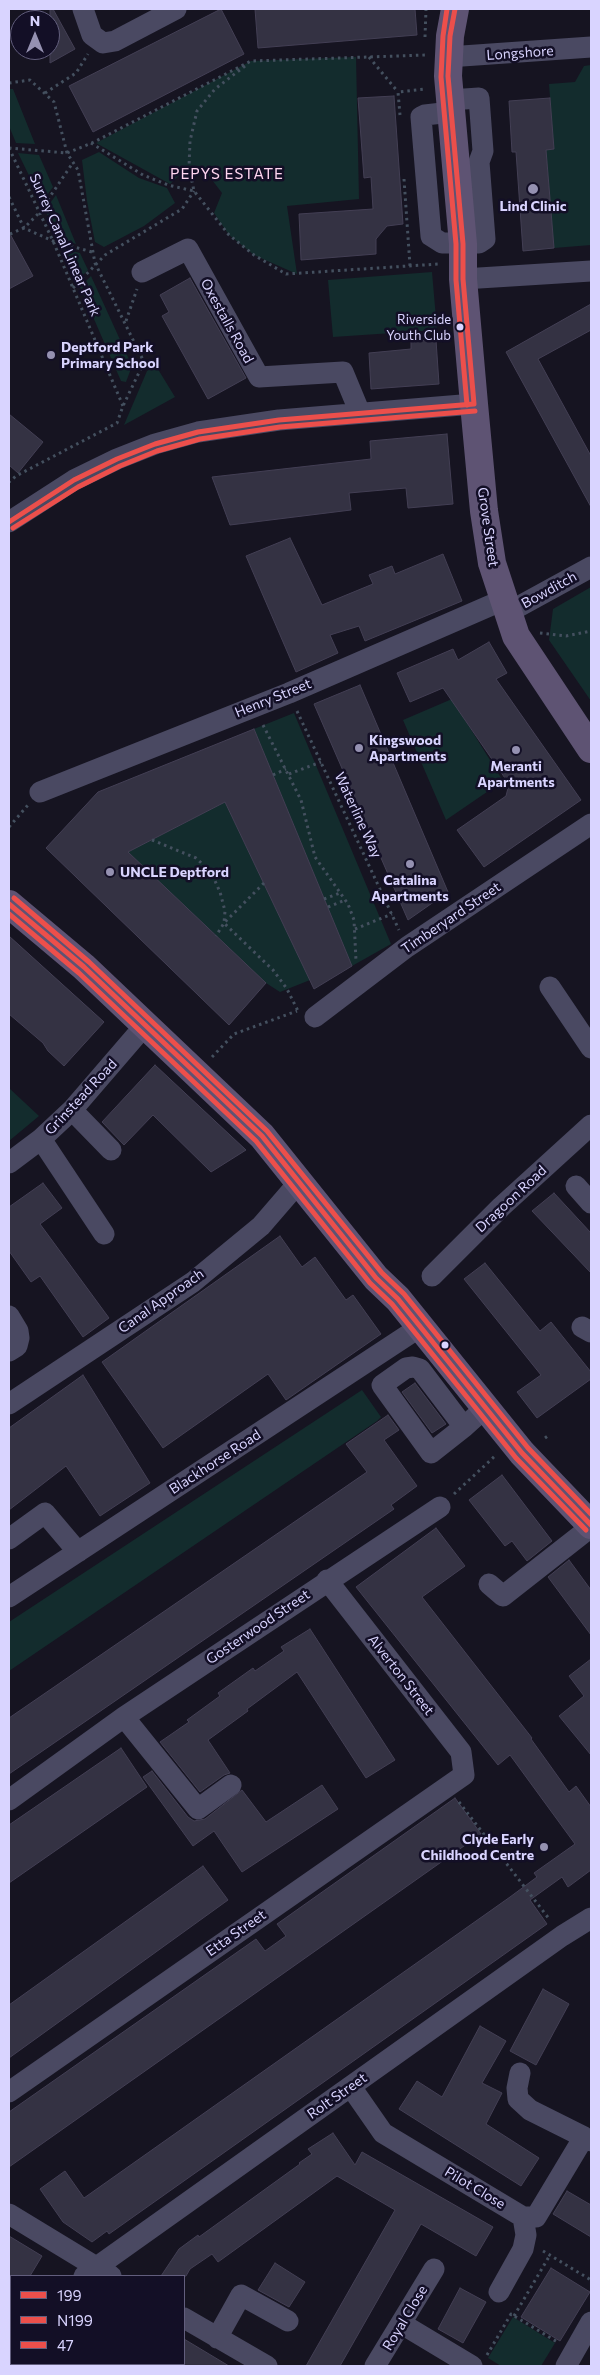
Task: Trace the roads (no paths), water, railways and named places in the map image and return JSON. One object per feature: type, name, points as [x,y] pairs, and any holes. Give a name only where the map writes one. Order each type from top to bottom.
[{"type":"main road","name":"Grove Street","points":[[455,9],[437,56],[450,106],[463,244],[453,272],[474,404],[484,511],[492,563],[509,616],[591,749]]},
{"type":"main road","points":[[9,904],[84,967],[262,1136],[376,1278],[398,1299],[522,1453],[591,1526]]},
{"type":"street","points":[[83,9],[92,35],[103,43],[115,41],[176,9]]},
{"type":"street","name":"Longshore","points":[[437,56],[591,47]]},
{"type":"street","name":"Oxestalls Road","points":[[142,272],[188,250],[259,377],[344,372],[360,413]]},
{"type":"street","points":[[453,272],[591,271]]},
{"type":"street","points":[[9,522],[74,480],[117,459],[155,444],[198,432],[239,424],[474,404]]},
{"type":"street","name":"Bowditch","points":[[509,616],[591,567]]},
{"type":"street","name":"Henry Street","points":[[40,792],[288,693],[509,616]]},
{"type":"street","name":"Timberyard Street","points":[[306,1014],[357,985],[407,947],[591,824]]},
{"type":"street","points":[[550,987],[591,1048]]},
{"type":"street","name":"Grinstead Road","points":[[9,1163],[41,1139],[72,1110],[146,1024]]},
{"type":"street","points":[[72,1110],[111,1150]]},
{"type":"street","name":"Dragoon Road","points":[[432,1276],[501,1207],[591,1125]]},
{"type":"street","points":[[41,1139],[104,1234]]},
{"type":"street","name":"Canal Approach","points":[[9,1404],[193,1282],[261,1226],[299,1182]]},
{"type":"street","points":[[576,1186],[591,1203]]},
{"type":"street","points":[[9,1351],[17,1346],[19,1338],[12,1320]]},
{"type":"street","name":"Blackhorse Road","points":[[9,1597],[420,1326]]},
{"type":"street","points":[[464,1427],[420,1369],[406,1368],[382,1385],[431,1453],[464,1427],[485,1408]]},
{"type":"street","name":"Gosterwood Street","points":[[9,1800],[124,1717],[440,1506]]},
{"type":"street","points":[[9,1539],[45,1513],[78,1552]]},
{"type":"street","points":[[489,1584],[503,1596],[591,1526]]},
{"type":"street","name":"Alverton Street","points":[[327,1580],[461,1752],[455,1781]]},
{"type":"street","points":[[124,1717],[198,1809],[231,1785]]},
{"type":"street","name":"Etta Street","points":[[9,2092],[455,1781]]},
{"type":"street","name":"Rolt Street","points":[[97,2273],[351,2087],[562,1936],[591,1918]]},
{"type":"street","points":[[499,2292],[523,2249],[525,2240],[523,2217],[536,2217],[581,2135],[530,2110],[518,2098],[517,2088],[520,2073]]},
{"type":"street","name":"Pilot Close","points":[[351,2087],[384,2133],[523,2217]]},
{"type":"street","points":[[9,2214],[97,2273]]},
{"type":"street","name":"Royal Close","points":[[375,2366],[434,2269]]},
{"type":"street","points":[[217,2338],[242,2295],[288,2321]]},
{"type":"street","points":[[185,2319],[266,2366]]},
{"type":"street","points":[[570,2359],[591,2322]]},
{"type":"street","points":[[402,2324],[478,2362]]},
{"type":"place","name":"Lind Clinic","points":[[533,189]]},
{"type":"place","name":"Riverside Youth Club","points":[[460,327]]},
{"type":"place","name":"Deptford Park Primary School","points":[[51,355]]},
{"type":"place","name":"Kingswood Apartments","points":[[359,748]]},
{"type":"place","name":"Meranti Apartments","points":[[516,750]]},
{"type":"place","name":"Catalina Apartments","points":[[410,864]]},
{"type":"place","name":"UNCLE Deptford","points":[[110,872]]},
{"type":"place","name":"Clyde Early Childhood Centre","points":[[544,1847]]},
{"type":"district","name":"PEPYS ESTATE","points":[[227,174]]}]
